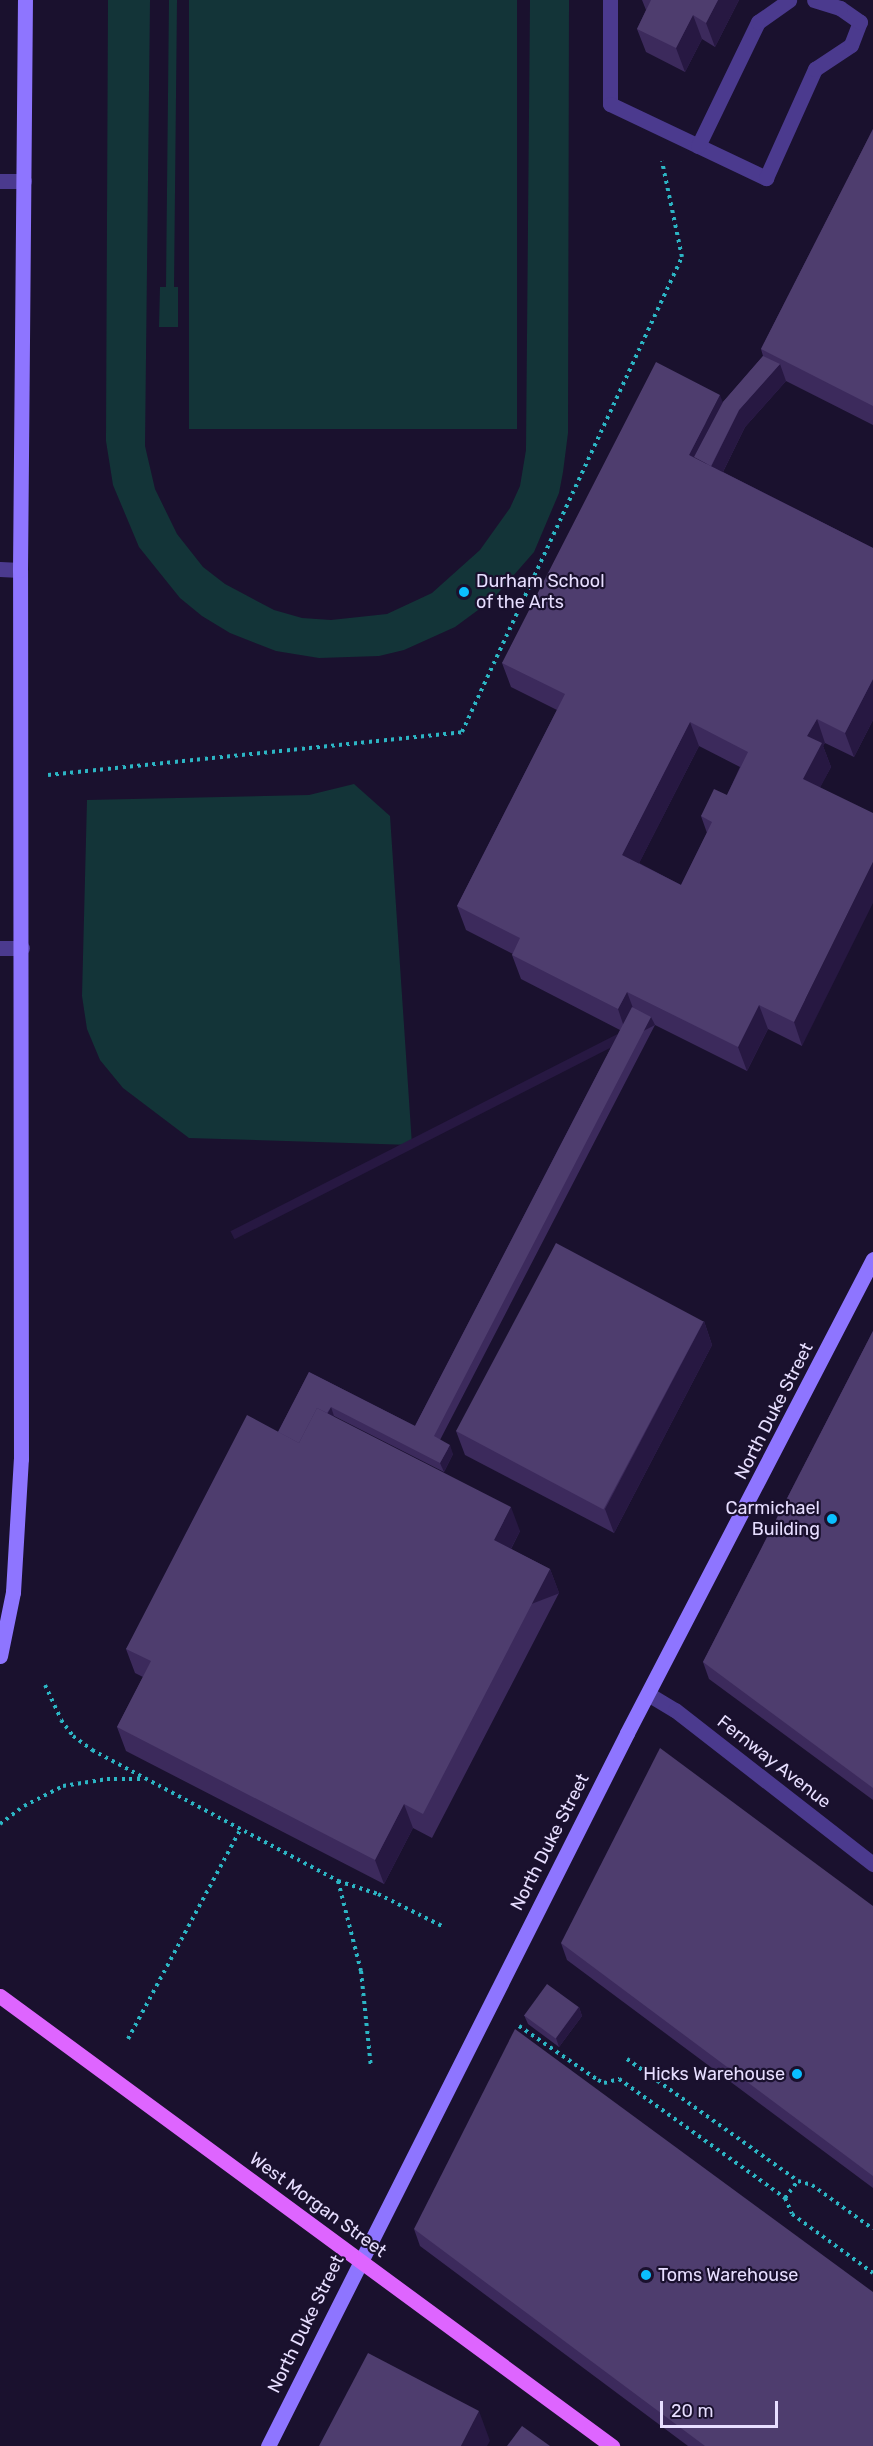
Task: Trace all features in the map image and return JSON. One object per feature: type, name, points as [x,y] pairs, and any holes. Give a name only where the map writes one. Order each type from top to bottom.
[{"type":"main road","points":[[0,1656],[13,1592],[21,1459],[20,570],[25,0]]},
{"type":"main road","name":"North Duke Street","points":[[268,2446],[648,1694],[873,1259]]},
{"type":"main road","name":"West Morgan Street","points":[[0,1996],[612,2446]]},
{"type":"street","points":[[610,0],[610,104],[766,178],[815,69],[851,45],[860,22],[842,4],[814,0]]},
{"type":"street","points":[[698,146],[758,22],[789,0]]},
{"type":"street","points":[[0,181],[24,181]]},
{"type":"street","points":[[0,569],[20,570]]},
{"type":"street","points":[[0,948],[22,948]]},
{"type":"street","name":"Fernway Avenue","points":[[648,1694],[675,1710],[873,1864]]},
{"type":"path","points":[[48,775],[462,732],[682,257],[654,125]]},
{"type":"path","points":[[45,1685],[73,1736],[142,1779],[338,1881],[378,1894],[444,1927]]},
{"type":"path","points":[[0,1824],[24,1806],[63,1786],[107,1779],[142,1779]]},
{"type":"path","points":[[128,2039],[240,1830]]},
{"type":"path","points":[[338,1881],[363,1982],[371,2067]]},
{"type":"path","points":[[519,2026],[598,2080],[620,2079],[785,2198],[792,2214],[873,2272]]},
{"type":"path","points":[[627,2059],[798,2181],[812,2185],[873,2229]]},
{"type":"path","points":[[785,2198],[798,2181]]},
{"type":"green space","points":[[108,0],[150,0],[145,446],[155,489],[177,534],[203,567],[225,584],[274,610],[302,618],[331,620],[387,614],[432,593],[480,550],[510,508],[520,486],[526,450],[530,0],[569,0],[568,433],[563,472],[559,493],[534,552],[493,599],[455,627],[404,650],[379,656],[319,658],[276,651],[230,633],[202,616],[180,598],[139,547],[113,485],[106,441]]},
{"type":"green space","points":[[169,0],[177,0],[174,287],[178,287],[178,327],[159,327],[160,287],[166,287]]},
{"type":"green space","points":[[189,0],[517,0],[517,429],[189,429]]},
{"type":"green space","points":[[354,784],[390,816],[412,1145],[189,1138],[123,1088],[100,1060],[87,1029],[82,996],[87,800],[309,795]]},
{"type":"building","points":[[651,0],[718,0],[706,23],[693,15],[676,48],[637,29]]},
{"type":"building","points":[[873,129],[873,406],[761,349]]},
{"type":"building","points":[[763,356],[780,364],[739,410],[711,466],[694,457],[723,402]]},
{"type":"building","points":[[656,362],[720,395],[689,455],[873,548],[873,679],[845,733],[817,719],[807,736],[822,743],[803,779],[873,813],[873,862],[794,1022],[759,1005],[738,1047],[627,992],[618,1009],[512,955],[520,938],[457,906],[565,694],[502,663]],"holes":[[[690,722],[748,752],[727,795],[714,789],[701,816],[712,822],[681,885],[622,855]]]},
{"type":"building","points":[[632,1007],[651,1017],[434,1436],[450,1445],[440,1463],[331,1407],[327,1413],[317,1408],[299,1443],[278,1432],[309,1372],[415,1426]]},
{"type":"building","points":[[556,1243],[703,1321],[603,1509],[456,1431]]},
{"type":"building","name":"Carmichael Building","points":[[873,1331],[873,1788],[703,1662]]},
{"type":"building","points":[[317,1408],[511,1507],[494,1540],[550,1569],[423,1814],[404,1804],[375,1860],[117,1727],[151,1661],[126,1649],[247,1415],[299,1443]]},
{"type":"building","name":"Hicks Warehouse","points":[[660,1748],[873,1906],[873,2176],[561,1943]]},
{"type":"building","points":[[547,1984],[579,2007],[556,2038],[524,2016]]},
{"type":"building","name":"Toms Warehouse","points":[[515,2029],[873,2292],[873,2446],[705,2446],[414,2229]]},
{"type":"building","points":[[368,2353],[479,2411],[461,2446],[319,2446]]},
{"type":"building","points":[[522,2426],[550,2446],[507,2446]]},
{"type":"place","name":"Durham School of the Arts","points":[[464,592]]},
{"type":"place","name":"Carmichael Building","points":[[832,1519]]},
{"type":"place","name":"Hicks Warehouse","points":[[797,2074]]},
{"type":"place","name":"Toms Warehouse","points":[[646,2275]]}]
